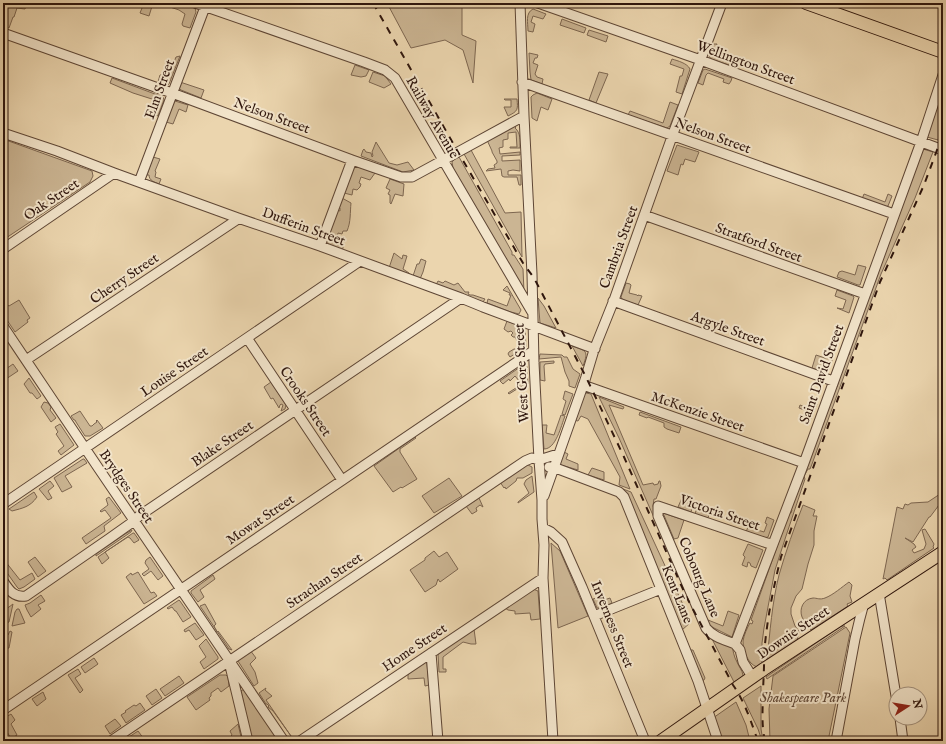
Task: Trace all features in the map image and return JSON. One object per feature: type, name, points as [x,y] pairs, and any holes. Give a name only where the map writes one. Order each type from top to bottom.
[{"type":"main road","points":[[806,3],[943,52]]},
{"type":"main road","name":"Downie Street","points":[[661,741],[806,641],[943,552]]},
{"type":"street","name":"Railway Avenue","points":[[195,3],[385,70],[394,78],[532,312]]},
{"type":"street","name":"West Gore Street","points":[[520,3],[522,82],[532,274],[533,351],[542,500],[544,578],[552,741]]},
{"type":"street","name":"Wellington Street","points":[[538,3],[700,60],[943,150]]},
{"type":"street","name":"Cambria Street","points":[[542,500],[595,349],[614,301],[700,60],[722,3]]},
{"type":"street","name":"Elm Street","points":[[139,182],[204,6]]},
{"type":"street","name":"Nelson Street","points":[[3,33],[401,177],[412,177],[524,116]]},
{"type":"street","name":"Saint David Street","points":[[735,644],[804,463],[921,142],[943,75]]},
{"type":"street","name":"Nelson Street","points":[[522,82],[894,214]]},
{"type":"street","name":"Dufferin Street","points":[[3,133],[320,246],[595,349]]},
{"type":"street","points":[[320,246],[352,160]]},
{"type":"street","name":"Oak Street","points":[[3,249],[114,173]]},
{"type":"street","name":"Stratford Street","points":[[644,215],[865,294]]},
{"type":"street","name":"Cherry Street","points":[[26,360],[238,218]]},
{"type":"street","name":"Louise Street","points":[[3,504],[360,261]]},
{"type":"street","name":"Blake Street","points":[[3,581],[11,593],[20,597],[26,596],[144,513],[461,298]]},
{"type":"street","name":"Argyle Street","points":[[614,301],[833,381]]},
{"type":"street","name":"Brydges Street","points":[[3,326],[284,741]]},
{"type":"street","name":"Crooks Street","points":[[246,338],[342,480]]},
{"type":"street","name":"Mowat Street","points":[[3,710],[533,351]]},
{"type":"street","name":"McKenzie Street","points":[[583,385],[804,463]]},
{"type":"street","name":"Strachan Street","points":[[111,741],[525,461],[532,458],[539,460],[558,454]]},
{"type":"street","points":[[539,460],[542,465],[546,467],[553,467]]},
{"type":"street","name":"Kent Lane","points":[[553,467],[619,492],[624,497],[685,646],[718,741]]},
{"type":"street","name":"Victoria Street","points":[[658,506],[773,544]]},
{"type":"street","name":"Cobourg Lane","points":[[658,506],[658,516],[706,628],[710,633],[735,644]]},
{"type":"street","name":"Inverness Street","points":[[542,528],[551,532],[562,542],[645,741]]},
{"type":"street","name":"Home Street","points":[[300,741],[544,578]]},
{"type":"street","points":[[594,616],[661,588]]},
{"type":"street","points":[[879,593],[894,686]]},
{"type":"street","points":[[836,741],[864,603]]},
{"type":"street","points":[[735,644],[740,650],[743,662],[753,678]]},
{"type":"street","points":[[431,653],[438,741]]},
{"type":"street","name":"Brydges Street","points":[[229,661],[248,741]]},
{"type":"street","points":[[901,726],[903,741]]},
{"type":"green space","points":[[7,3],[27,3],[25,9],[17,8],[9,28],[3,26],[3,15]]},
{"type":"green space","points":[[144,3],[153,3],[149,16],[140,13]]},
{"type":"green space","points":[[163,3],[185,3],[195,8],[196,12],[190,28],[183,26],[182,24],[185,14]]},
{"type":"green space","points":[[387,3],[462,3],[462,35],[476,41],[473,83],[463,50],[445,40],[411,48]]},
{"type":"green space","points":[[533,9],[546,14],[543,19],[533,16],[531,22],[535,24],[533,32],[528,31],[527,22],[529,13]]},
{"type":"green space","points":[[562,19],[586,28],[584,33],[560,25]]},
{"type":"green space","points":[[589,30],[608,36],[606,42],[587,35]]},
{"type":"green space","points":[[713,44],[717,44],[716,52],[737,63],[735,67],[711,59],[709,56]]},
{"type":"green space","points":[[529,53],[538,55],[533,63],[538,65],[535,74],[537,77],[543,79],[542,84],[531,80]]},
{"type":"green space","points":[[180,56],[169,84],[167,86],[158,82],[160,75],[163,75],[164,72],[169,74],[176,57]]},
{"type":"green space","points":[[672,59],[680,61],[690,69],[682,94],[676,92],[680,76],[682,76],[684,69],[670,64]]},
{"type":"green space","points":[[355,65],[369,70],[366,76],[361,77],[351,75]]},
{"type":"green space","points":[[705,69],[732,78],[731,81],[729,84],[723,82],[724,79],[708,73],[703,85],[698,83],[703,70]]},
{"type":"green space","points":[[373,72],[385,76],[391,84],[384,88],[369,82]]},
{"type":"green space","points":[[599,72],[608,74],[596,103],[589,100]]},
{"type":"green space","points":[[112,78],[163,97],[164,100],[158,116],[150,113],[155,100],[133,93],[110,83]]},
{"type":"green space","points":[[180,82],[204,90],[201,98],[178,89]]},
{"type":"green space","points":[[943,90],[943,124],[938,140],[927,137],[927,134],[938,105],[939,106],[941,103],[939,102]]},
{"type":"green space","points":[[537,93],[552,99],[548,110],[541,107],[537,121],[532,118],[531,97]]},
{"type":"green space","points":[[504,99],[517,99],[517,110],[508,116],[504,107],[511,107],[511,100]]},
{"type":"green space","points":[[175,101],[188,105],[186,112],[179,109],[173,124],[166,122],[173,102]]},
{"type":"green space","points":[[670,102],[678,105],[670,126],[667,128],[628,115],[630,111],[663,123]]},
{"type":"green space","points":[[513,126],[516,127],[515,128],[519,135],[520,148],[510,148],[517,147],[516,132],[508,133],[508,139],[503,140],[503,147],[499,148],[500,154],[520,152],[520,155],[502,156],[502,161],[520,160],[520,171],[508,171],[508,175],[521,175],[521,185],[519,185],[517,177],[502,176],[501,169],[486,171],[488,169],[495,168],[494,165],[497,163],[487,140],[498,133],[499,135],[503,133],[503,131]]},
{"type":"green space","points":[[3,139],[92,171],[93,176],[90,182],[3,240]]},
{"type":"green space","points":[[376,142],[389,163],[397,165],[408,162],[414,170],[403,172],[361,156],[364,149],[366,152],[371,153],[372,157],[372,152]]},
{"type":"green space","points":[[677,145],[699,152],[695,162],[685,159],[683,165],[681,164],[678,175],[667,171]]},
{"type":"green space","points":[[923,149],[933,152],[915,198],[881,274],[812,464],[804,476],[805,479],[775,570],[764,628],[762,665],[757,667],[751,663],[745,653],[743,645],[744,636],[750,623],[752,624],[753,621],[751,620],[789,513],[791,513],[791,509],[826,416],[827,413],[825,413],[834,388],[837,387],[846,354],[849,355],[850,352],[848,352]]},
{"type":"green space","points":[[471,150],[505,213],[521,212],[522,257],[464,154]]},
{"type":"green space","points":[[153,157],[160,159],[155,171],[155,177],[161,179],[159,184],[151,180],[149,175],[147,175]]},
{"type":"green space","points":[[459,157],[512,252],[512,255],[514,255],[523,269],[524,292],[453,168],[452,162]]},
{"type":"green space","points":[[356,166],[375,173],[370,180],[361,177],[359,183],[361,184],[360,187],[357,190],[353,189],[352,195],[344,193],[353,168]]},
{"type":"green space","points":[[390,179],[404,184],[403,196],[395,194],[391,204],[390,195],[388,194],[390,190],[386,188]]},
{"type":"green space","points":[[864,194],[885,202],[888,194],[892,196],[888,206],[886,207],[862,199]]},
{"type":"green space","points":[[342,198],[351,203],[350,221],[347,231],[343,231],[342,234],[338,233],[336,241],[344,244],[342,251],[328,244],[326,241],[337,210],[340,211],[340,208],[338,208]]},
{"type":"green space","points":[[394,253],[402,259],[403,255],[407,256],[403,269],[410,275],[389,268]]},
{"type":"green space","points":[[421,259],[426,261],[420,279],[413,276],[417,264],[419,264]]},
{"type":"green space","points":[[858,265],[866,267],[860,285],[837,277],[839,272],[842,271],[855,275]]},
{"type":"green space","points":[[438,281],[443,283],[445,281],[454,285],[458,283],[465,292],[469,292],[468,294],[485,299],[483,302],[436,285]]},
{"type":"green space","points":[[626,283],[631,285],[629,293],[642,296],[638,305],[622,299],[621,297]]},
{"type":"green space","points":[[507,286],[521,310],[519,314],[487,303],[488,299],[507,306],[511,295],[503,290]]},
{"type":"green space","points":[[837,290],[854,297],[849,313],[837,308],[843,309],[846,300],[835,296]]},
{"type":"green space","points":[[538,298],[544,306],[556,328],[540,323]]},
{"type":"green space","points":[[19,300],[30,318],[27,320],[28,322],[15,332],[3,314],[3,302],[9,306]]},
{"type":"green space","points":[[507,321],[525,328],[526,347],[510,357],[508,354],[509,352],[520,346],[515,337],[511,335],[513,333],[504,329]]},
{"type":"green space","points":[[835,335],[840,337],[828,372],[825,373],[812,368],[816,355],[825,358],[828,357],[835,339]]},
{"type":"green space","points":[[572,346],[585,352],[586,357],[583,366]]},
{"type":"green space","points":[[540,354],[562,355],[567,357],[573,369],[580,374],[575,388],[569,386],[569,381],[561,357],[539,359]]},
{"type":"green space","points":[[554,361],[554,363],[545,364],[545,381],[540,380],[540,362]]},
{"type":"green space","points":[[13,364],[18,371],[3,381],[3,371]]},
{"type":"green space","points":[[523,365],[526,365],[527,367],[528,384],[525,384],[509,394],[508,393],[519,386],[520,382],[515,376],[510,381],[509,379],[503,384],[500,381]]},
{"type":"green space","points":[[29,378],[41,396],[37,399],[32,393],[30,393],[24,384]]},
{"type":"green space","points":[[271,382],[286,405],[285,409],[281,411],[283,405],[281,404],[279,408],[273,398],[271,399],[264,387]]},
{"type":"green space","points":[[565,391],[573,394],[565,415],[562,414],[566,401],[563,399]]},
{"type":"green space","points":[[586,393],[591,394],[630,489],[619,485],[620,477],[588,419],[581,416],[578,421],[573,420],[582,396]]},
{"type":"green space","points":[[599,397],[624,407],[623,409],[609,405],[643,485],[653,483],[654,485],[658,484],[660,481],[661,486],[656,499],[654,499],[653,506],[685,588],[619,438]]},
{"type":"green space","points":[[44,402],[48,403],[51,407],[50,410],[56,418],[51,422],[41,407]]},
{"type":"green space","points":[[812,403],[817,404],[809,423],[803,421],[807,411],[799,408],[800,405],[810,409]]},
{"type":"green space","points":[[80,411],[90,426],[97,422],[97,420],[103,428],[90,436],[85,436],[71,416]]},
{"type":"green space","points":[[640,412],[681,427],[679,433],[664,427],[664,423],[639,415]]},
{"type":"green space","points":[[561,415],[565,416],[558,436],[552,445],[544,449],[542,425],[547,425],[546,433],[554,435]]},
{"type":"green space","points":[[60,424],[74,445],[61,455],[58,451],[64,446],[56,434],[58,432],[55,427]]},
{"type":"green space","points":[[415,437],[416,438],[400,449],[400,452],[417,479],[393,492],[374,466]]},
{"type":"green space","points":[[562,451],[568,454],[566,459],[578,464],[578,470],[561,465]]},
{"type":"green space","points":[[83,459],[87,463],[65,476],[72,487],[62,492],[54,478]]},
{"type":"green space","points":[[528,465],[532,467],[532,473],[523,478],[517,478],[516,481],[506,489],[505,487],[504,488],[500,482]]},
{"type":"green space","points":[[592,468],[604,472],[604,480],[588,475]]},
{"type":"green space","points":[[532,476],[534,492],[518,503],[529,493],[524,484],[526,480]]},
{"type":"green space","points":[[449,478],[462,496],[434,513],[422,496]]},
{"type":"green space","points":[[50,481],[54,486],[48,491],[52,498],[48,500],[39,489]]},
{"type":"green space","points":[[623,489],[631,492],[691,622],[682,630],[627,495]]},
{"type":"green space","points":[[34,492],[37,497],[29,505],[12,511],[9,509]]},
{"type":"green space","points":[[943,492],[943,502],[929,517],[913,542],[905,538],[916,547],[912,550],[914,553],[924,549],[926,544],[922,530],[925,529],[934,544],[934,548],[887,580],[885,578],[883,579],[897,507],[903,509],[905,504],[908,505],[911,503],[928,502]]},
{"type":"green space","points":[[109,497],[121,513],[104,526],[105,531],[86,544],[82,538],[111,518],[105,510],[100,511],[108,505],[106,499]]},
{"type":"green space","points":[[479,498],[483,507],[480,505],[476,508],[477,511],[472,514],[466,506]]},
{"type":"green space","points":[[682,498],[694,502],[691,512],[678,507]]},
{"type":"green space","points":[[698,504],[711,508],[708,518],[695,514]]},
{"type":"green space","points":[[803,505],[815,510],[813,516],[817,516],[814,531],[814,545],[802,589],[796,596],[791,608],[791,614],[795,626],[799,631],[797,641],[767,660],[773,607],[779,575]]},
{"type":"green space","points":[[663,513],[684,520],[678,538],[674,539]]},
{"type":"green space","points":[[767,517],[774,520],[768,537],[764,538],[746,532],[748,527],[764,532],[767,524],[765,523]]},
{"type":"green space","points":[[132,530],[131,532],[96,556],[96,554]]},
{"type":"green space","points":[[133,533],[139,540],[134,543],[128,537],[111,548]]},
{"type":"green space","points":[[551,543],[560,551],[588,616],[558,628]]},
{"type":"green space","points":[[748,544],[763,550],[756,568],[751,566],[748,562],[747,567],[742,565],[745,557],[743,555]]},
{"type":"green space","points":[[434,551],[439,557],[447,552],[458,569],[440,582],[438,579],[436,585],[425,592],[410,570],[425,560],[425,558]]},
{"type":"green space","points":[[105,552],[109,558],[102,564],[98,557]]},
{"type":"green space","points":[[35,557],[46,571],[38,577],[28,562]]},
{"type":"green space","points":[[150,557],[163,576],[158,580],[151,571],[144,576],[142,574],[149,569],[145,563]]},
{"type":"green space","points":[[5,561],[20,580],[32,573],[35,579],[19,589],[3,567],[3,562]]},
{"type":"green space","points":[[138,572],[151,593],[154,592],[157,596],[144,604],[126,577],[131,573],[132,575]]},
{"type":"green space","points":[[213,575],[215,579],[200,590],[204,597],[198,602],[191,591]]},
{"type":"green space","points":[[849,582],[852,585],[850,596],[852,602],[811,630],[801,614],[804,602],[813,598],[822,599],[828,597]]},
{"type":"green space","points":[[533,589],[538,591],[540,619],[531,620],[530,613],[515,614],[515,611],[505,608]]},
{"type":"green space","points":[[41,595],[45,601],[38,605],[41,609],[31,617],[25,605]]},
{"type":"green space","points":[[599,597],[601,601],[610,598],[612,603],[597,608],[593,599]]},
{"type":"green space","points":[[179,600],[191,617],[183,622],[172,607],[167,608]]},
{"type":"green space","points":[[13,604],[9,622],[6,623],[3,621],[4,612]]},
{"type":"green space","points":[[205,604],[216,624],[214,626],[215,629],[200,606]]},
{"type":"green space","points":[[19,609],[25,623],[12,626],[15,612]]},
{"type":"green space","points":[[728,611],[739,615],[732,637],[709,625],[708,620],[723,626]]},
{"type":"green space","points":[[195,623],[204,635],[196,640],[189,630],[185,632],[184,630]]},
{"type":"green space","points":[[841,626],[845,626],[767,679],[766,677]]},
{"type":"green space","name":"Shakespeare Park","points":[[846,627],[850,633],[828,741],[770,741],[769,709],[773,676]]},
{"type":"green space","points":[[474,629],[476,644],[463,642],[443,657],[443,669],[446,669],[446,672],[439,672],[438,654]]},
{"type":"green space","points":[[10,631],[12,632],[9,648],[3,649],[4,634],[8,635]]},
{"type":"green space","points":[[218,631],[232,650],[229,649],[217,632]]},
{"type":"green space","points":[[710,635],[732,645],[734,656],[743,677],[734,682]]},
{"type":"green space","points":[[206,639],[218,659],[204,669],[200,662],[206,657],[199,646]]},
{"type":"green space","points":[[250,650],[256,658],[250,664],[255,672],[258,683],[254,686],[238,661],[238,659]]},
{"type":"green space","points":[[689,650],[693,650],[705,678],[702,681]]},
{"type":"green space","points":[[94,658],[98,664],[85,673],[81,667]]},
{"type":"green space","points":[[426,662],[429,685],[425,686],[424,678],[408,679],[408,674]]},
{"type":"green space","points":[[78,669],[81,674],[75,678],[83,690],[80,693],[68,675]]},
{"type":"green space","points":[[220,675],[226,675],[228,677],[229,686],[221,692],[218,688],[211,693],[209,698],[210,700],[196,710],[187,697]]},
{"type":"green space","points":[[179,676],[184,683],[165,696],[160,689]]},
{"type":"green space","points":[[761,686],[761,729],[763,741],[743,698]]},
{"type":"green space","points":[[266,688],[265,690],[272,696],[266,700],[291,736],[259,693]]},
{"type":"green space","points":[[156,689],[162,698],[152,705],[146,696]]},
{"type":"green space","points":[[242,690],[245,690],[279,741],[252,741]]},
{"type":"green space","points":[[43,692],[46,699],[37,706],[32,699]]},
{"type":"green space","points":[[736,702],[746,725],[750,741],[721,741],[713,718]]},
{"type":"green space","points":[[140,703],[145,710],[126,723],[121,715],[134,705],[136,706]]},
{"type":"green space","points":[[11,714],[15,720],[11,724],[17,735],[14,737],[17,741],[13,741],[3,726],[3,719]]},
{"type":"green space","points":[[115,719],[121,726],[110,734],[105,726]]},
{"type":"green space","points":[[238,724],[242,741],[226,741],[232,735],[230,731]]},
{"type":"green space","points":[[138,731],[144,739],[142,741],[123,741]]},
{"type":"railway","points":[[373,3],[458,152],[523,263],[534,278],[586,377],[624,457],[686,596],[741,698],[758,741]]},
{"type":"railway","points":[[765,741],[762,715],[765,644],[781,557],[880,282],[924,185],[943,134]]}]
